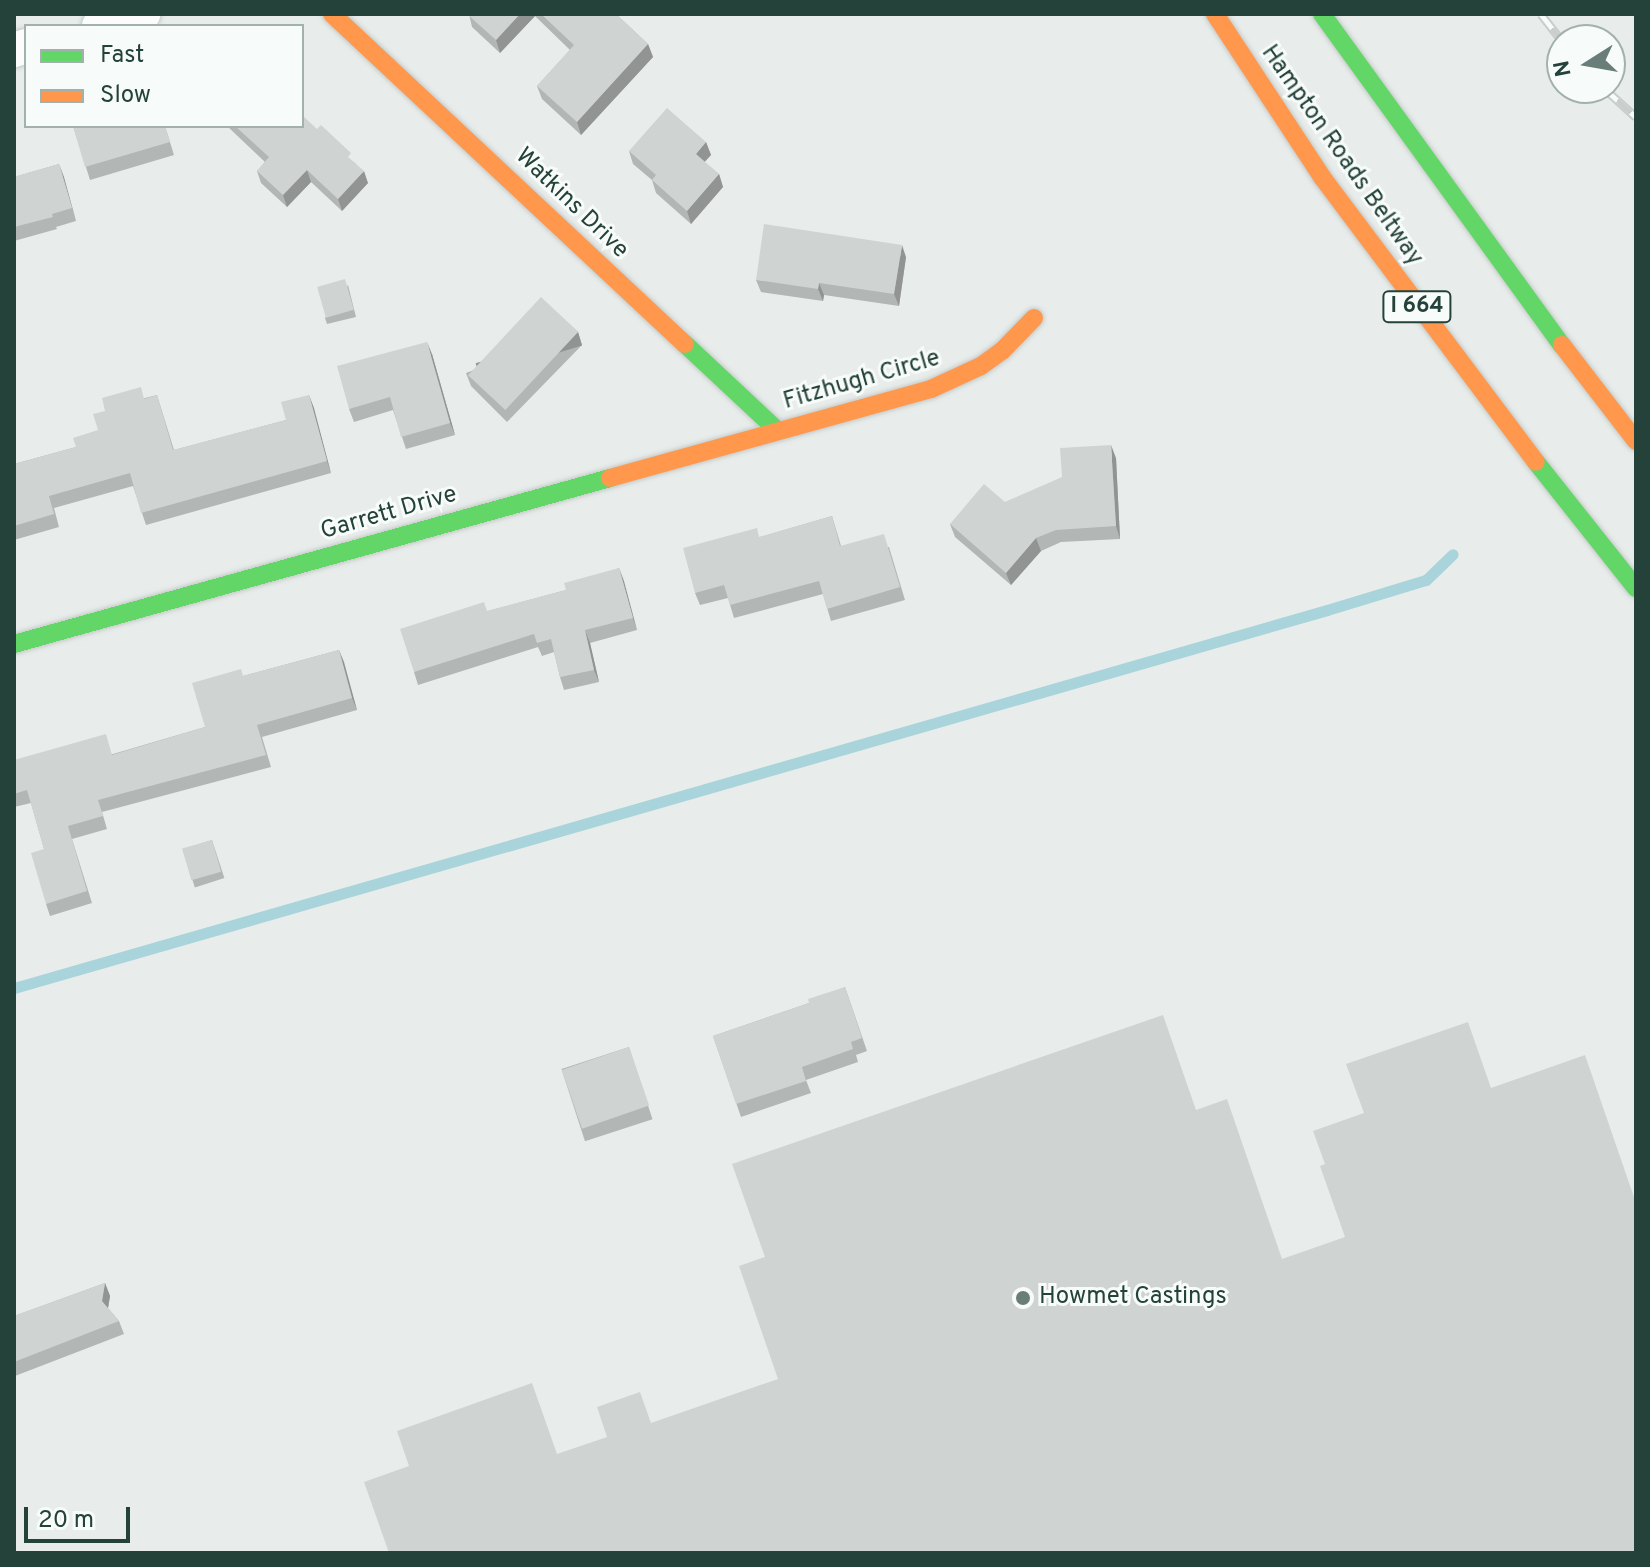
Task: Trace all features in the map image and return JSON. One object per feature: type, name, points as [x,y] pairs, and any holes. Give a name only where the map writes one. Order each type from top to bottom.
[{"type":"main road","name":"Watkins Drive","points":[[332,14],[777,430]]},
{"type":"main road","name":"Hampton Roads Beltway","points":[[1215,14],[1331,190],[1515,435],[1636,588]]},
{"type":"main road","points":[[1322,14],[1505,270],[1636,441]]},
{"type":"main road","name":"Fitzhugh Circle","points":[[777,430],[958,379],[1002,351],[1034,318]]},
{"type":"main road","name":"Garrett Drive","points":[[14,644],[777,430]]},
{"type":"street","points":[[106,24],[143,14]]},
{"type":"building","points":[[469,14],[520,14],[496,40]]},
{"type":"building","points":[[541,14],[616,14],[648,44],[577,122],[537,86],[574,45]]},
{"type":"building","points":[[667,108],[706,142],[696,154],[719,174],[687,211],[652,180],[656,175],[629,151]]},
{"type":"building","points":[[304,117],[317,129],[321,125],[351,153],[348,157],[364,171],[338,199],[307,170],[283,195],[257,171],[269,157],[237,128],[304,128]]},
{"type":"building","points":[[74,128],[166,128],[170,142],[85,167]]},
{"type":"building","points":[[59,164],[72,208],[52,214],[53,217],[14,227],[14,177]]},
{"type":"building","points":[[764,224],[902,245],[894,294],[819,283],[818,289],[756,280]]},
{"type":"building","points":[[345,279],[354,310],[326,318],[317,287]]},
{"type":"building","points":[[541,297],[578,332],[505,410],[468,375]]},
{"type":"building","points":[[427,342],[450,423],[401,437],[390,397],[349,409],[337,366]]},
{"type":"building","points":[[141,387],[144,399],[157,395],[173,450],[286,420],[281,402],[309,395],[327,461],[141,513],[130,473],[49,496],[54,514],[14,526],[14,464],[76,447],[73,438],[98,430],[93,414],[105,411],[102,398]]},
{"type":"building","points":[[1111,445],[1116,526],[1056,530],[1036,538],[1006,573],[950,524],[984,484],[1005,502],[1062,477],[1060,448]]},
{"type":"building","points":[[832,516],[840,546],[884,534],[900,587],[827,609],[819,581],[730,605],[724,585],[695,593],[683,548],[757,528],[759,537]]},
{"type":"building","points":[[619,568],[633,618],[585,630],[594,670],[560,677],[551,639],[537,643],[534,634],[414,672],[400,629],[484,602],[487,611],[566,590],[564,583]]},
{"type":"building","points":[[339,650],[352,698],[257,725],[266,755],[98,800],[103,816],[68,826],[87,891],[46,904],[31,853],[44,849],[27,790],[14,794],[14,760],[106,734],[112,755],[205,727],[192,683],[241,669],[243,676]]},
{"type":"building","points":[[212,840],[221,872],[191,880],[182,849]]},
{"type":"building","points":[[845,987],[862,1038],[851,1042],[853,1049],[802,1067],[806,1081],[736,1104],[713,1036],[809,1003],[808,999]]},
{"type":"building","name":"Howmet Castings","points":[[1163,1015],[1196,1110],[1227,1099],[1282,1259],[1345,1237],[1320,1166],[1325,1164],[1313,1131],[1364,1113],[1346,1064],[1468,1022],[1491,1088],[1585,1055],[1636,1203],[1636,1553],[389,1553],[364,1482],[409,1466],[397,1431],[532,1383],[557,1454],[607,1437],[597,1407],[640,1392],[651,1423],[778,1379],[739,1266],[765,1257],[732,1164]]},
{"type":"building","points":[[629,1047],[649,1106],[582,1129],[562,1070]]},
{"type":"building","points":[[105,1283],[102,1301],[119,1321],[14,1362],[14,1316]]},
{"type":"waterway","points":[[14,988],[1327,610],[1426,580],[1453,554]]},
{"type":"railway","points":[[1541,14],[1549,24]]},
{"type":"railway","points":[[1622,104],[1636,117]]},
{"type":"traffic: fast","points":[[1322,14],[1562,345]]},
{"type":"traffic: fast","points":[[685,344],[777,430]]},
{"type":"traffic: fast","points":[[1536,462],[1636,588]]},
{"type":"traffic: fast","points":[[14,644],[610,478]]},
{"type":"traffic: slow","points":[[332,14],[685,344]]},
{"type":"traffic: slow","points":[[1215,14],[1322,177],[1536,462]]},
{"type":"traffic: slow","points":[[610,478],[931,389],[981,366],[1002,351],[1034,318]]},
{"type":"traffic: slow","points":[[1562,345],[1636,441]]},
{"type":"place","name":"Howmet Castings","points":[[1023,1298]]}]
